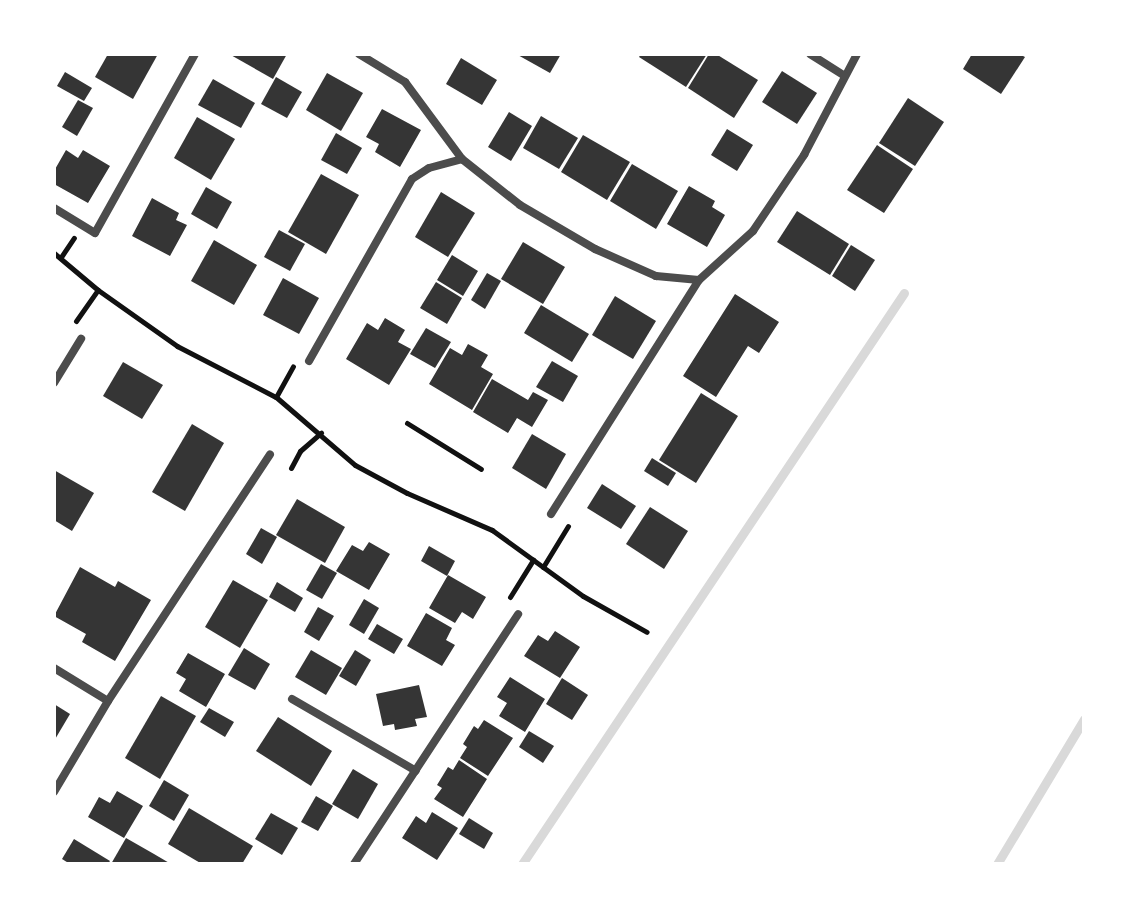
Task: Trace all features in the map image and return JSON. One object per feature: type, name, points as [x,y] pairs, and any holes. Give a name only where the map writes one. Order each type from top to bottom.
[{"type":"street","points":[[54,208],[95,233],[195,54]]},
{"type":"street","points":[[359,54],[405,82],[462,159],[520,205],[595,249],[656,276],[699,280]]},
{"type":"street","points":[[810,54],[845,76]]},
{"type":"street","points":[[551,514],[699,280],[753,231],[804,155],[857,54]]},
{"type":"street","points":[[309,361],[412,179],[429,168],[462,159]]},
{"type":"street","points":[[54,383],[81,339]]},
{"type":"street","points":[[54,792],[108,701],[270,454]]},
{"type":"street","points":[[354,864],[518,614]]},
{"type":"street","points":[[54,668],[108,701]]},
{"type":"street","points":[[292,699],[416,771]]},
{"type":"path","points":[[54,253],[98,290],[177,346],[276,397],[355,465],[407,493],[492,530],[583,596],[647,632]]},
{"type":"path","points":[[69,331],[98,290]]},
{"type":"path","points":[[276,397],[299,355]]},
{"type":"path","points":[[407,423],[481,469]]},
{"type":"path","points":[[291,468],[300,451],[321,433]]},
{"type":"path","points":[[543,567],[568,525]]},
{"type":"path","points":[[518,614],[505,605],[533,560]]},
{"type":"building","points":[[108,54],[158,54],[133,99],[95,77]]},
{"type":"building","points":[[229,54],[287,54],[273,79]]},
{"type":"building","points":[[516,54],[561,54],[550,73]]},
{"type":"building","points":[[641,54],[707,54],[686,87],[639,57]]},
{"type":"building","points":[[709,54],[716,54],[758,80],[734,118],[688,88]]},
{"type":"building","points":[[972,54],[1019,54],[1025,57],[1001,94],[963,69]]},
{"type":"building","points":[[461,58],[497,80],[482,105],[446,84]]},
{"type":"building","points":[[782,71],[817,93],[797,124],[762,102]]},
{"type":"building","points":[[65,72],[92,88],[84,101],[57,86]]},
{"type":"building","points":[[327,73],[363,93],[341,131],[306,110]]},
{"type":"building","points":[[276,77],[302,92],[287,118],[261,104]]},
{"type":"building","points":[[213,79],[255,103],[241,128],[198,105]]},
{"type":"building","points":[[908,98],[944,122],[915,166],[879,143]]},
{"type":"building","points":[[78,100],[93,108],[77,136],[62,127]]},
{"type":"building","points":[[382,109],[421,130],[400,167],[375,152],[379,144],[366,137]]},
{"type":"building","points":[[509,112],[532,126],[511,161],[488,147]]},
{"type":"building","points":[[541,116],[578,138],[559,169],[523,148]]},
{"type":"building","points":[[197,117],[235,139],[211,180],[174,158]]},
{"type":"building","points":[[727,129],[753,145],[737,171],[711,155]]},
{"type":"building","points":[[336,133],[362,148],[347,174],[321,160]]},
{"type":"building","points":[[583,135],[630,162],[607,200],[561,172]]},
{"type":"building","points":[[877,145],[913,169],[884,213],[847,190]]},
{"type":"building","points":[[66,150],[78,158],[83,150],[110,166],[88,203],[54,184],[54,171]]},
{"type":"building","points":[[632,164],[678,191],[656,229],[610,201]]},
{"type":"building","points":[[321,174],[359,195],[326,254],[288,232]]},
{"type":"building","points":[[689,186],[715,201],[712,207],[725,215],[707,247],[667,224]]},
{"type":"building","points":[[206,187],[232,202],[217,229],[191,214]]},
{"type":"building","points":[[441,192],[475,213],[448,257],[415,237]]},
{"type":"building","points":[[152,198],[179,213],[176,220],[187,225],[170,256],[132,236]]},
{"type":"building","points":[[797,211],[849,244],[830,275],[777,242]]},
{"type":"building","points":[[279,230],[305,244],[290,271],[264,257]]},
{"type":"building","points":[[214,240],[257,265],[234,305],[191,281]]},
{"type":"building","points":[[523,242],[565,267],[543,304],[501,279]]},
{"type":"building","points":[[851,245],[875,260],[855,291],[832,276]]},
{"type":"building","points":[[452,255],[478,271],[463,296],[437,280]]},
{"type":"building","points":[[487,273],[501,281],[485,309],[471,300]]},
{"type":"building","points":[[283,278],[319,298],[299,334],[263,315]]},
{"type":"building","points":[[436,282],[462,298],[447,324],[420,308]]},
{"type":"building","points":[[735,294],[779,322],[759,353],[748,346],[716,397],[683,376]]},
{"type":"building","points":[[615,296],[656,321],[633,359],[592,335]]},
{"type":"building","points":[[541,305],[589,334],[572,362],[524,333]]},
{"type":"building","points":[[385,318],[405,330],[398,342],[411,349],[389,385],[346,359],[367,323],[378,330]]},
{"type":"building","points":[[426,328],[451,342],[435,368],[410,354]]},
{"type":"building","points":[[468,344],[488,355],[481,367],[493,374],[472,410],[429,384],[450,348],[462,355]]},
{"type":"building","points":[[552,361],[578,376],[563,402],[536,387]]},
{"type":"building","points":[[123,362],[163,385],[142,419],[103,396]]},
{"type":"building","points":[[492,379],[528,400],[533,392],[548,400],[532,427],[517,418],[508,433],[473,412]]},
{"type":"building","points":[[701,393],[738,416],[696,483],[659,460]]},
{"type":"building","points":[[192,424],[224,443],[185,511],[152,492]]},
{"type":"building","points":[[532,434],[566,454],[546,489],[512,468]]},
{"type":"building","points":[[652,458],[676,473],[668,486],[644,471]]},
{"type":"building","points":[[54,470],[94,493],[72,531],[54,520]]},
{"type":"building","points":[[602,484],[636,506],[621,529],[587,508]]},
{"type":"building","points":[[297,499],[345,527],[325,563],[276,535]]},
{"type":"building","points":[[650,507],[688,531],[664,569],[626,544]]},
{"type":"building","points":[[261,528],[277,537],[262,564],[246,554]]},
{"type":"building","points":[[369,542],[390,554],[369,590],[336,571],[352,545],[363,551]]},
{"type":"building","points":[[429,546],[455,561],[447,576],[421,561]]},
{"type":"building","points":[[321,564],[337,573],[322,599],[306,590]]},
{"type":"building","points":[[80,567],[115,587],[118,581],[151,600],[115,661],[82,642],[86,634],[54,616]]},
{"type":"building","points":[[448,575],[486,597],[473,619],[462,612],[455,623],[429,608]]},
{"type":"building","points":[[233,580],[268,600],[240,648],[205,627]]},
{"type":"building","points":[[277,582],[303,598],[295,612],[269,597]]},
{"type":"building","points":[[364,599],[379,608],[364,634],[349,625]]},
{"type":"building","points":[[318,607],[334,616],[319,641],[304,632]]},
{"type":"building","points":[[426,613],[452,628],[446,640],[455,645],[442,666],[407,646]]},
{"type":"building","points":[[377,624],[403,639],[394,654],[368,639]]},
{"type":"building","points":[[555,631],[580,647],[560,678],[524,656],[538,635],[548,641]]},
{"type":"building","points":[[244,648],[270,664],[255,690],[228,675]]},
{"type":"building","points":[[311,650],[342,668],[326,695],[295,677]]},
{"type":"building","points":[[355,650],[371,660],[356,686],[339,676]]},
{"type":"building","points":[[188,653],[225,674],[206,707],[179,691],[186,679],[176,673]]},
{"type":"building","points":[[510,677],[545,699],[525,732],[499,716],[507,703],[497,697]]},
{"type":"building","points":[[562,678],[588,695],[572,720],[546,704]]},
{"type":"building","points":[[419,685],[427,717],[415,719],[417,726],[395,730],[394,724],[383,726],[376,694]]},
{"type":"building","points":[[161,696],[196,716],[160,779],[125,758]]},
{"type":"building","points":[[54,704],[70,714],[54,741]]},
{"type":"building","points":[[209,708],[234,722],[225,737],[200,722]]},
{"type":"building","points":[[278,717],[332,751],[311,786],[256,751]]},
{"type":"building","points":[[484,720],[513,738],[488,776],[460,758],[467,747],[463,744],[474,726],[478,729]]},
{"type":"building","points":[[529,731],[554,746],[543,763],[519,747]]},
{"type":"building","points":[[459,760],[487,779],[463,817],[434,799],[442,788],[437,785],[448,767],[453,770]]},
{"type":"building","points":[[353,769],[378,784],[358,819],[332,804]]},
{"type":"building","points":[[164,780],[189,795],[174,821],[149,806]]},
{"type":"building","points":[[117,791],[143,806],[124,838],[88,817],[99,797],[110,803]]},
{"type":"building","points":[[316,796],[333,806],[318,831],[301,822]]},
{"type":"building","points":[[189,808],[253,846],[242,864],[202,864],[168,844]]},
{"type":"building","points":[[432,812],[458,828],[437,860],[402,838],[416,816],[426,823]]},
{"type":"building","points":[[271,813],[298,828],[282,855],[255,839]]},
{"type":"building","points":[[469,818],[493,833],[484,849],[459,834]]},
{"type":"building","points":[[126,838],[154,854],[171,864],[111,864]]},
{"type":"building","points":[[74,839],[110,861],[108,864],[70,864],[62,859]]},
{"type":"waterway","points":[[522,864],[904,293]]},
{"type":"waterway","points":[[997,864],[1084,719]]}]
